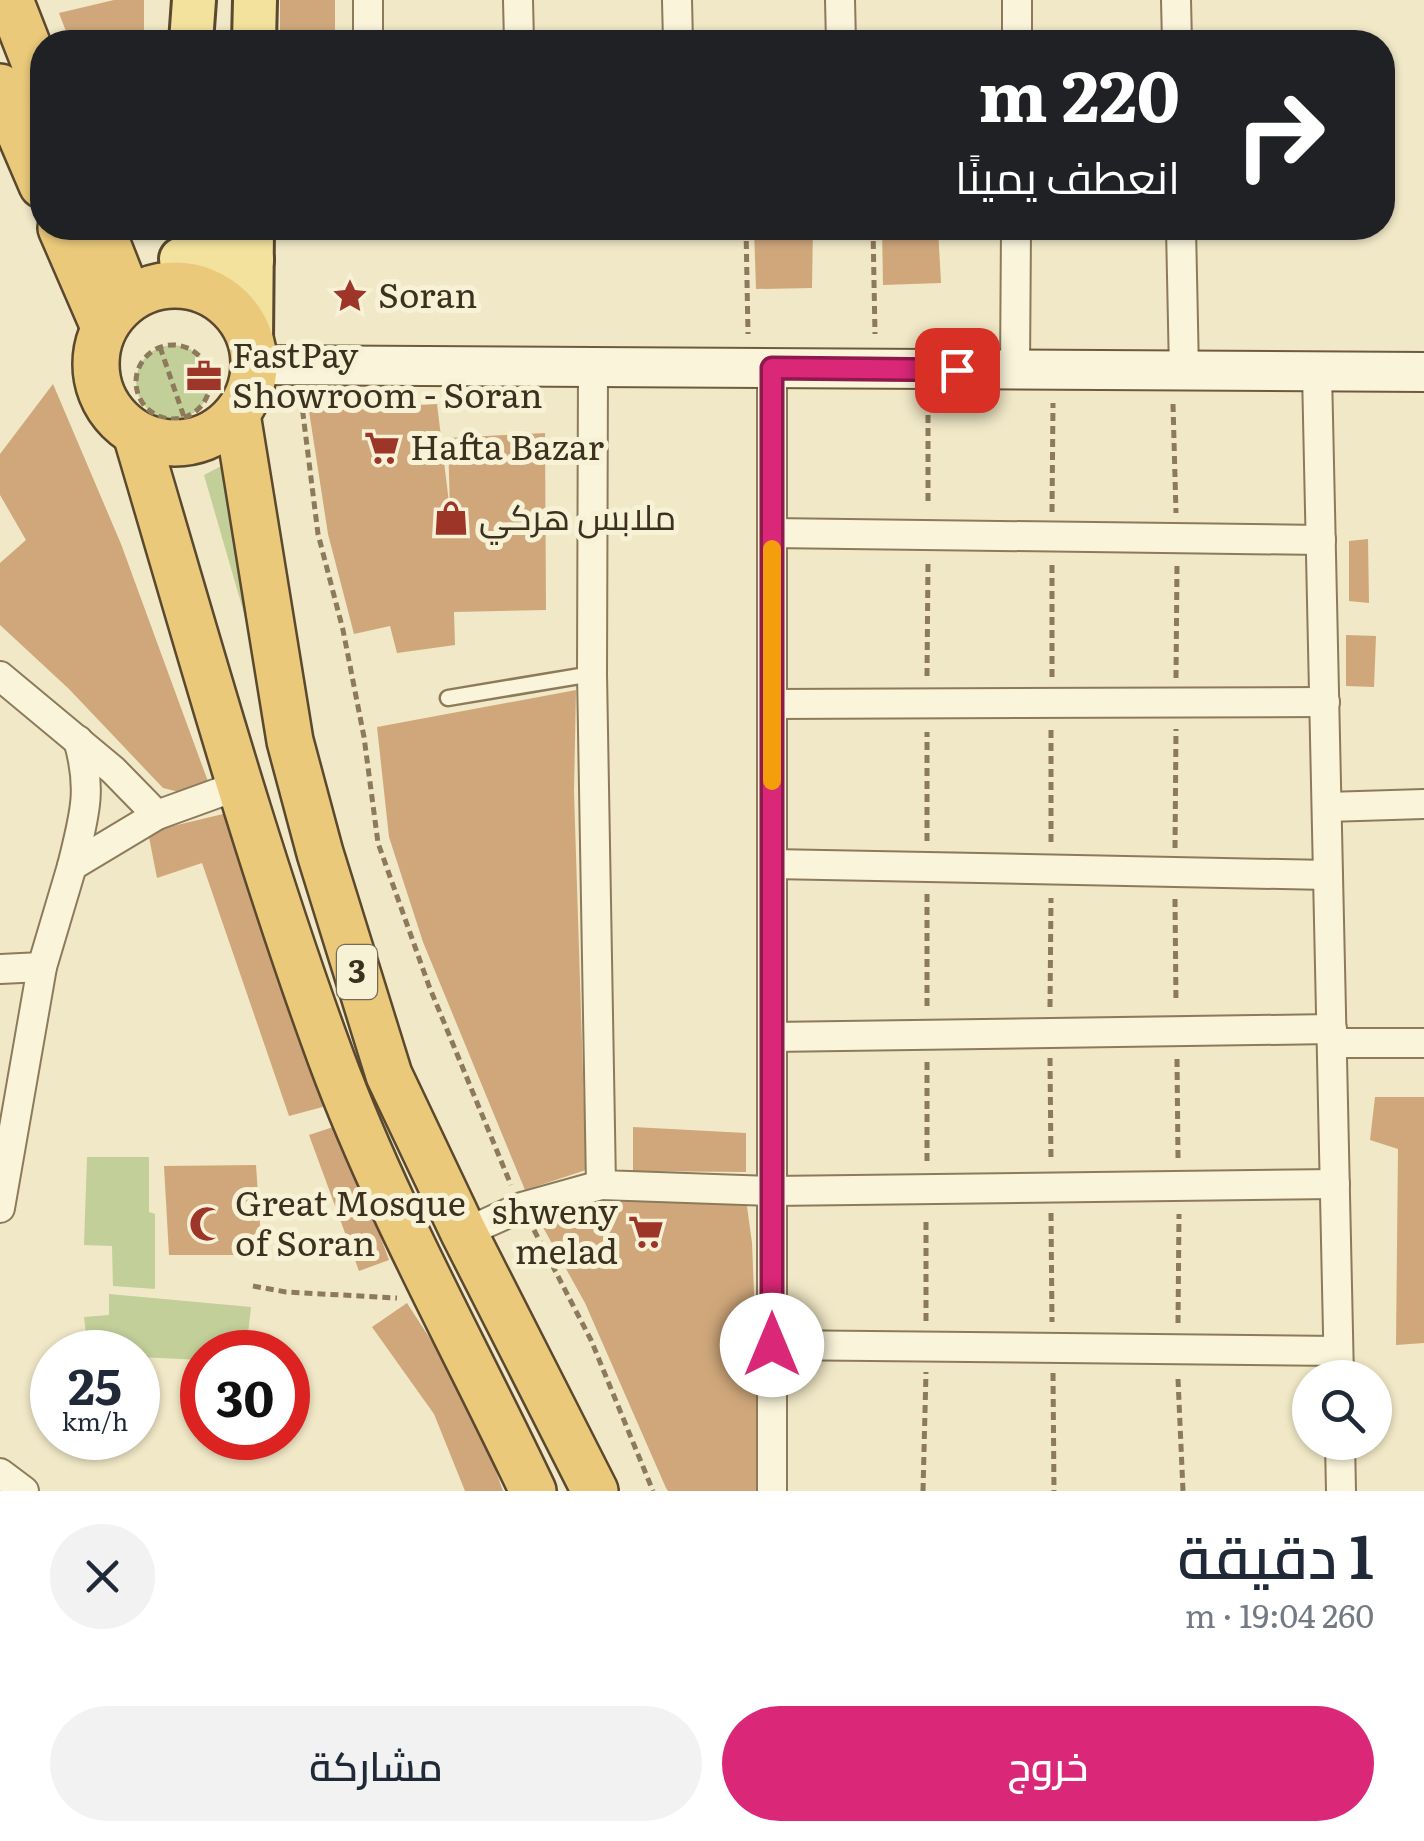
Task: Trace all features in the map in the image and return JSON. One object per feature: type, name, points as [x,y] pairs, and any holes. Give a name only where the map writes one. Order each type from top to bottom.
[{"type":"highway","points":[[10,0],[30,51]]},
{"type":"highway","points":[[0,88],[30,157]]},
{"type":"highway","points":[[69,240],[117,313],[154,288],[181,257],[203,290],[224,302],[267,357]]},
{"type":"highway","name":"3","points":[[103,240],[117,313],[96,350],[98,387],[109,410],[136,434],[240,785],[331,1059],[404,1230],[532,1491]]},
{"type":"highway","name":"3","points":[[267,357],[237,414],[290,740],[320,853],[389,1075],[595,1491]]},
{"type":"highway","points":[[136,434],[168,444],[190,442],[211,435],[237,414]]},
{"type":"main road","points":[[192,30],[194,0]]},
{"type":"main road","points":[[254,30],[255,0]]},
{"type":"main road","points":[[181,257],[252,244],[267,357],[594,368],[1424,372]]},
{"type":"street","points":[[368,0],[368,30]]},
{"type":"street","points":[[518,0],[519,30]]},
{"type":"street","points":[[677,0],[678,30]]},
{"type":"street","points":[[840,0],[840,30]]},
{"type":"street","points":[[1016,0],[1017,30]]},
{"type":"street","points":[[1176,0],[1177,30]]},
{"type":"street","points":[[1015,370],[1016,240]]},
{"type":"street","points":[[1181,240],[1184,371]]},
{"type":"street","points":[[594,368],[592,674],[602,1185]]},
{"type":"street","points":[[760,368],[772,532],[772,1491]]},
{"type":"street","points":[[1317,372],[1339,1360]]},
{"type":"street","points":[[772,532],[1321,540]]},
{"type":"street","points":[[0,676],[78,740],[157,815]]},
{"type":"street","points":[[772,704],[1324,702]]},
{"type":"street","points":[[0,1208],[42,967],[84,816],[87,772],[78,740]]},
{"type":"street","points":[[72,866],[157,815],[240,785]]},
{"type":"street","points":[[1327,808],[1424,804]]},
{"type":"street","points":[[772,864],[1328,875]]},
{"type":"street","points":[[0,969],[42,967]]},
{"type":"street","points":[[772,1037],[1332,1036],[1424,1043]]},
{"type":"street","points":[[464,1233],[522,1207],[602,1185],[772,1191],[1335,1184]]},
{"type":"street","points":[[772,1345],[1178,1350],[1293,1360]]},
{"type":"street","points":[[1341,1460],[1342,1491]]},
{"type":"street","points":[[0,1473],[24,1491]]},
{"type":"lane","points":[[448,698],[592,674]]},
{"type":"path","points":[[747,240],[760,368]]},
{"type":"path","points":[[873,240],[875,369]]},
{"type":"path","points":[[160,347],[184,417]]},
{"type":"path","points":[[160,347],[189,348],[207,368],[210,381],[206,397],[198,409],[184,417],[160,417],[147,409],[138,396],[138,369],[149,353],[160,347]]},
{"type":"path","points":[[267,357],[343,630],[364,737],[378,842],[429,986],[504,1172],[591,1340],[653,1491]]},
{"type":"path","points":[[253,1286],[388,1300],[410,1295]]},
{"type":"path","points":[[923,1491],[926,1347]]},
{"type":"path","points":[[1052,1348],[1054,1491]]},
{"type":"path","points":[[1178,1350],[1183,1491]]},
{"type":"green space","points":[[173,345],[199,356],[210,382],[199,408],[173,419],[147,408],[136,382],[147,356]]},
{"type":"green space","points":[[237,458],[265,686],[204,475]]},
{"type":"green space","points":[[87,1157],[149,1157],[149,1212],[155,1214],[155,1289],[113,1286],[112,1246],[84,1245]]},
{"type":"green space","points":[[109,1294],[251,1307],[248,1330],[180,1330],[180,1359],[160,1358],[160,1330],[85,1330],[84,1317],[109,1315]]},
{"type":"building","points":[[114,0],[144,0],[144,30],[65,30],[59,13]]},
{"type":"building","points":[[280,0],[335,0],[335,30],[280,30]]},
{"type":"building","points":[[754,240],[813,240],[812,288],[756,289]]},
{"type":"building","points":[[882,240],[939,240],[941,283],[883,285]]},
{"type":"building","points":[[53,384],[121,544],[210,787],[187,794],[163,788],[69,689],[0,625],[0,563],[26,540],[0,495],[0,454]]},
{"type":"building","points":[[437,404],[450,511],[448,438],[545,433],[546,610],[454,612],[455,645],[397,653],[390,626],[354,634],[328,534],[309,411]]},
{"type":"building","points":[[1368,539],[1369,603],[1349,601],[1349,541]]},
{"type":"building","points":[[1346,635],[1376,636],[1374,687],[1346,686]]},
{"type":"building","points":[[576,690],[574,792],[586,1170],[525,1190],[423,942],[389,837],[377,727]]},
{"type":"building","points":[[223,814],[239,825],[330,1105],[289,1116],[202,863],[157,878],[148,832]]},
{"type":"building","points":[[1375,1097],[1424,1097],[1424,1343],[1396,1345],[1398,1149],[1370,1140]]},
{"type":"building","points":[[339,1125],[389,1260],[359,1271],[309,1135]]},
{"type":"building","points":[[633,1127],[746,1133],[746,1172],[633,1171]]},
{"type":"building","points":[[256,1165],[262,1255],[169,1255],[164,1166]]},
{"type":"building","points":[[607,1196],[746,1199],[761,1371],[764,1491],[666,1488],[585,1303],[539,1220],[585,1209]]},
{"type":"building","points":[[407,1303],[471,1402],[503,1491],[465,1491],[434,1414],[372,1327]]},
{"type":"slow traffic","points":[[772,549],[772,781]]},
{"type":"place","name":"Soran","points":[[350,296]]},
{"type":"place","name":"FastPay Showroom - Soran","points":[[204,376]]},
{"type":"place","name":"Hafta Bazar","points":[[382,448]]},
{"type":"place","name":"ملابس هركي","points":[[451,518]]},
{"type":"place","name":"Great Mosque of Soran","points":[[207,1224]]},
{"type":"place","name":"shweny melad","points":[[646,1232]]},
{"type":"route","points":[[772,1345],[772,368],[957,370]]}]
